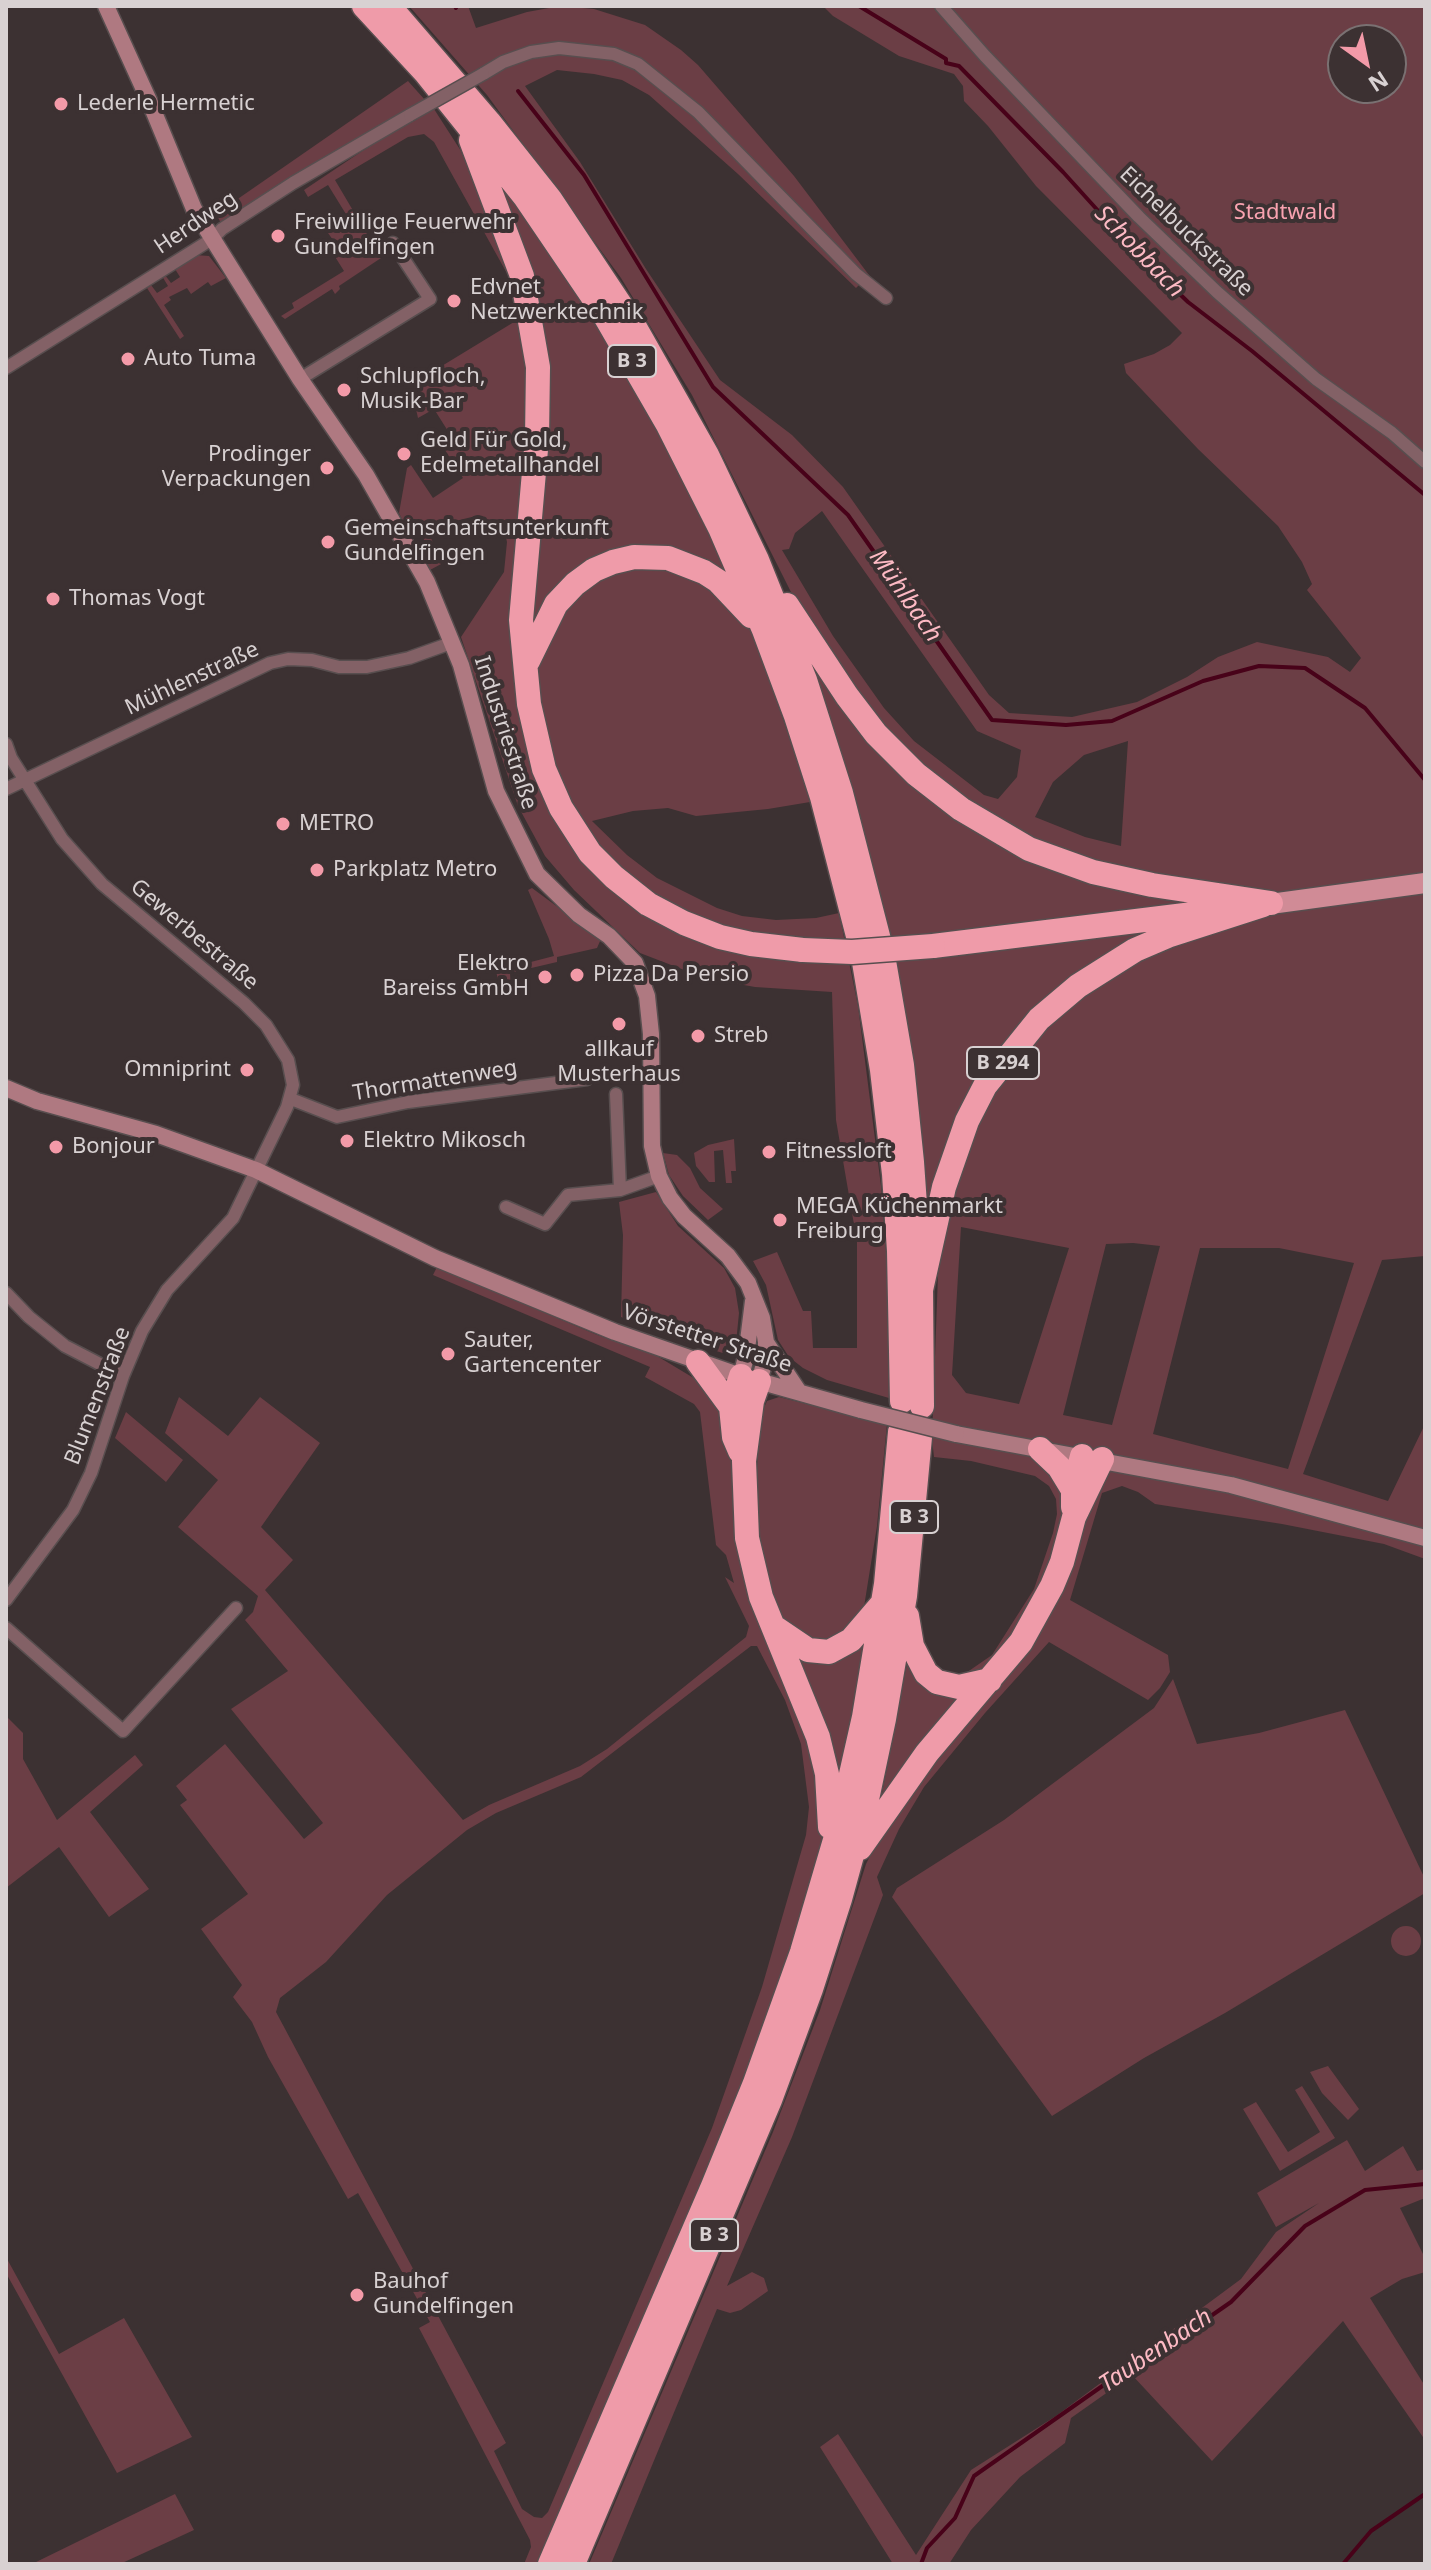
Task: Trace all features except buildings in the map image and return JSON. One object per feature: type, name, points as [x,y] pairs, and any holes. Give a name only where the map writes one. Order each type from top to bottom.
[{"type":"highway","name":"B 3","points":[[364,6],[461,116],[560,247],[636,367],[668,425],[720,528],[764,630],[796,716],[872,951],[912,1403],[921,1290],[908,1114],[872,951],[825,740],[795,654],[757,560],[673,391],[599,270],[550,199],[489,122],[389,6]]},
{"type":"highway","points":[[461,116],[522,276],[538,367],[537,438],[521,620],[527,664]]},
{"type":"highway","points":[[527,664],[556,604],[575,584],[613,562],[634,557],[668,558],[704,572],[718,581],[764,630]]},
{"type":"highway","points":[[757,560],[847,696],[876,734],[916,774],[961,809],[1029,849],[1093,872],[1152,885],[1271,903]]},
{"type":"highway","name":"B 294","points":[[527,664],[534,731],[544,769],[572,827],[598,861],[648,904],[684,923],[751,944],[852,952],[933,946],[1271,903]]},
{"type":"highway","name":"B 294","points":[[921,1290],[944,1187],[967,1121],[985,1086],[1039,1019],[1078,986],[1135,950],[1185,930],[1271,903]]},
{"type":"highway","points":[[698,1362],[731,1407],[734,1437],[744,1461]]},
{"type":"highway","points":[[731,1407],[750,1379]]},
{"type":"highway","points":[[750,1379],[752,1401],[744,1461],[747,1538],[755,1578],[772,1626],[818,1737],[827,1774],[839,1862]]},
{"type":"highway","name":"B 3","points":[[550,2564],[755,2083],[802,1952],[839,1862],[884,1719],[905,1596],[910,1434],[894,1513],[839,1862],[811,1989],[770,2100],[573,2564]]},
{"type":"highway","points":[[1040,1449],[1059,1467],[1073,1490],[1074,1517]]},
{"type":"highway","points":[[1073,1490],[1092,1458]]},
{"type":"highway","points":[[839,1862],[1021,1642],[1062,1562],[1092,1458]]},
{"type":"highway","points":[[905,1596],[912,1646],[926,1673],[937,1682],[959,1687],[990,1680]]},
{"type":"highway","points":[[772,1626],[808,1650],[829,1652],[851,1640],[881,1605]]},
{"type":"main road","name":"B 294","points":[[1271,903],[1425,883]]},
{"type":"street","name":"Industriestraße","points":[[106,6],[194,209],[300,379],[366,475],[427,582],[461,665],[496,791],[537,874],[579,915],[609,936],[635,963],[647,996],[651,1034],[652,1146],[659,1176],[684,1216],[742,1272],[753,1295],[762,1318],[766,1358],[750,1379]]},
{"type":"street","name":"Eichelbuckstraße","points":[[941,6],[1139,217],[1217,292],[1316,379],[1392,433],[1425,462]]},
{"type":"street","name":"Herdweg","points":[[6,368],[212,239],[222,229],[293,183],[410,115],[503,62],[531,52],[559,48],[614,54],[638,64],[698,112],[856,274],[886,298]]},
{"type":"street","points":[[300,379],[430,299],[393,243]]},
{"type":"street","name":"Mühlenstraße","points":[[6,789],[27,782],[270,663],[288,659],[312,660],[339,667],[367,667],[409,658],[451,643]]},
{"type":"street","name":"Gewerbestraße","points":[[6,744],[11,758],[62,839],[102,884],[266,1025],[288,1060],[293,1085],[291,1099]]},
{"type":"street","name":"Thormattenweg","points":[[291,1099],[337,1117],[408,1102],[587,1079]]},
{"type":"street","name":"Vörstetter Straße","points":[[6,1088],[30,1099],[156,1134],[256,1170],[435,1258],[615,1332],[750,1379],[956,1434],[1231,1485],[1425,1538]]},
{"type":"street","points":[[616,1094],[620,1190]]},
{"type":"street","points":[[256,1170],[291,1099]]},
{"type":"street","name":"Blumenstraße","points":[[6,1600],[73,1510],[91,1473],[123,1376],[142,1331],[164,1295],[233,1218],[256,1170]]},
{"type":"street","points":[[506,1207],[545,1224],[568,1195],[620,1190],[659,1176]]},
{"type":"street","points":[[6,1293],[29,1317],[65,1346],[123,1376]]},
{"type":"street","points":[[750,1379],[746,1357],[753,1295]]},
{"type":"street","points":[[766,1342],[799,1392]]},
{"type":"street","points":[[6,1628],[123,1731],[236,1608]]},
{"type":"green space","name":"Stadtwald","points":[[409,6],[468,6],[476,28],[527,12],[560,6],[594,9],[645,25],[698,65],[794,176],[869,275],[856,288],[738,174],[649,95],[622,80],[557,70],[525,86],[580,162],[720,380],[792,435],[843,487],[989,695],[1009,713],[1072,717],[1137,702],[1187,677],[1218,657],[1257,642],[1328,657],[1350,672],[1361,658],[1307,590],[1312,584],[1302,562],[1278,526],[1198,449],[1126,373],[1124,364],[1154,354],[1182,333],[1036,186],[964,101],[963,86],[954,74],[899,56],[833,16],[823,6],[1425,6],[1425,1256],[1382,1260],[1303,1474],[1388,1501],[1425,1424],[1425,1559],[1384,1544],[1155,1504],[1122,1486],[1102,1493],[1070,1600],[1168,1655],[1170,1672],[1148,1700],[1049,1642],[924,1787],[899,1829],[877,1877],[883,1895],[792,2137],[727,2286],[752,2272],[764,2278],[768,2291],[741,2310],[730,2313],[717,2309],[611,2564],[589,2564],[773,2132],[820,2010],[866,1864],[882,1832],[878,1814],[915,1622],[922,1651],[938,1671],[963,1675],[992,1655],[1034,1589],[1057,1514],[1056,1499],[1049,1486],[1035,1476],[971,1461],[934,1457],[932,1439],[939,1247],[924,1236],[817,690],[796,602],[692,395],[621,278],[487,95]],"holes":[[[822,511],[977,731],[1021,750],[1017,777],[998,799],[984,795],[914,741],[884,708],[833,636],[782,550],[789,549],[795,533]],[[1128,741],[1121,846],[1085,837],[1035,817],[1053,782],[1084,755]],[[961,1227],[1069,1248],[1019,1404],[966,1393],[952,1375]],[[1106,1244],[1160,1246],[1112,1425],[1063,1415]],[[1200,1248],[1279,1248],[1354,1263],[1288,1469],[1153,1434]]]},
{"type":"green space","points":[[408,81],[425,100],[222,225],[216,214]]},
{"type":"green space","points":[[434,109],[461,151],[479,191],[501,182],[621,358],[710,527],[761,656],[810,802],[696,816],[668,808],[633,811],[592,821],[627,855],[657,878],[717,908],[742,916],[776,920],[816,918],[839,913],[858,1006],[881,1186],[888,1279],[889,1398],[827,1380],[789,1357],[778,1340],[766,1285],[753,1261],[777,1252],[803,1311],[811,1311],[813,1348],[857,1348],[857,1242],[836,1120],[832,992],[755,987],[705,978],[640,953],[574,890],[545,856],[518,806],[461,637],[504,572],[507,542],[504,529],[495,522],[476,516],[443,524],[428,532],[443,563],[430,570],[426,565],[434,559],[420,532],[410,536],[399,513],[407,468],[411,465],[433,498],[463,478],[443,447],[453,439],[434,409],[418,418],[412,392],[430,380],[427,375],[514,322],[514,291],[509,277],[434,142],[424,134],[408,137],[335,180],[381,258],[339,286],[335,294],[332,289],[285,319],[281,316],[294,308],[292,303],[344,271],[327,244],[333,240],[328,233],[349,219],[328,185],[308,197],[304,190],[407,121],[413,121]]},
{"type":"green space","points":[[195,255],[209,256],[226,278],[211,286],[208,282],[191,294],[187,288],[169,297],[171,300],[164,305],[184,336],[180,339],[147,288],[151,285],[157,293],[168,286],[162,276],[165,275],[171,283],[180,277],[175,269]]},
{"type":"green space","points":[[532,888],[601,939],[597,948],[557,957],[557,962],[510,973],[511,992],[501,993],[496,971],[554,956],[528,890]]},
{"type":"green space","points":[[734,1139],[736,1171],[731,1171],[732,1183],[726,1183],[723,1150],[714,1151],[715,1182],[709,1182],[696,1166],[694,1153],[708,1145]]},
{"type":"green space","points":[[663,1153],[677,1155],[690,1168],[700,1188],[723,1209],[708,1220],[683,1196],[669,1175]]},
{"type":"green space","points":[[656,1192],[678,1226],[724,1268],[735,1288],[739,1313],[736,1343],[726,1354],[621,1317],[623,1235],[619,1202]]},
{"type":"green space","points":[[437,1267],[595,1334],[657,1356],[707,1386],[717,1398],[810,1733],[824,1835],[819,1867],[759,2048],[544,2564],[524,2564],[531,2547],[530,2540],[419,2328],[430,2322],[358,2193],[348,2199],[268,2057],[252,2022],[233,1997],[242,1985],[201,1929],[248,1894],[180,1805],[187,1800],[176,1786],[225,1744],[304,1839],[323,1823],[231,1709],[288,1671],[245,1620],[253,1612],[258,1596],[178,1527],[218,1480],[165,1433],[179,1397],[228,1436],[260,1397],[320,1443],[261,1527],[293,1560],[265,1590],[463,1820],[489,1805],[580,1766],[607,1749],[746,1637],[749,1626],[725,1577],[734,1583],[726,1555],[716,1545],[700,1412],[694,1404],[645,1377],[650,1367],[433,1275]],"holes":[[[751,1646],[757,1646],[785,1700],[801,1744],[809,1807],[806,1835],[762,1987],[712,2128],[548,2512],[542,2518],[534,2517],[522,2509],[494,2451],[506,2443],[276,2012],[280,1998],[326,1962],[387,1895],[467,1830],[496,1813],[581,1777]]]},
{"type":"green space","points":[[779,1397],[887,1424],[877,1526],[863,1613],[831,1647],[789,1633],[762,1574],[755,1503],[760,1417],[767,1401]]},
{"type":"green space","points":[[126,1412],[183,1460],[166,1482],[115,1438]]},
{"type":"green space","points":[[866,1638],[841,1781],[797,1661],[800,1657]]},
{"type":"green space","points":[[1173,1679],[1197,1744],[1259,1733],[1345,1710],[1425,1879],[1425,1893],[1144,2058],[1052,2116],[892,1897],[897,1888],[1004,1820],[1154,1708]]},
{"type":"green space","points":[[6,1716],[23,1733],[23,1759],[57,1820],[135,1755],[143,1765],[90,1812],[149,1889],[109,1917],[59,1847],[6,1888]]},
{"type":"green space","points":[[1406,1926],[1412,1927],[1420,1935],[1420,1947],[1412,1955],[1406,1956],[1400,1955],[1392,1947],[1391,1941],[1392,1935],[1400,1927]]},
{"type":"green space","points":[[1328,2066],[1359,2109],[1348,2120],[1322,2093],[1310,2072]]},
{"type":"green space","points":[[1302,2086],[1335,2138],[1280,2171],[1243,2109],[1256,2102],[1288,2152],[1320,2132],[1295,2090]]},
{"type":"green space","points":[[1347,2140],[1365,2171],[1403,2146],[1417,2171],[1425,2169],[1425,2198],[1400,2208],[1425,2258],[1425,2272],[1402,2279],[1370,2298],[1425,2386],[1425,2440],[1343,2321],[1212,2461],[1132,2375],[1071,2418],[1065,2443],[1020,2477],[971,2530],[949,2564],[893,2564],[820,2447],[838,2434],[916,2555],[971,2470],[1056,2416],[1241,2279],[1276,2232],[1319,2203],[1276,2227],[1257,2193]]},
{"type":"green space","points":[[6,2257],[59,2354],[124,2318],[192,2437],[117,2473],[6,2273]]},
{"type":"green space","points":[[175,2494],[194,2530],[120,2564],[32,2564]]},
{"type":"waterway","name":"Schobbach","points":[[859,6],[946,59],[946,63],[959,66],[1130,246],[1188,302],[1252,351],[1425,495]]},
{"type":"waterway","name":"Mühlbach","points":[[518,91],[584,175],[713,387],[848,515],[992,720],[1066,725],[1112,721],[1203,681],[1259,666],[1305,668],[1365,708],[1425,780]]},
{"type":"waterway","name":"Taubenbach","points":[[921,2564],[927,2548],[955,2518],[974,2476],[1185,2328],[1208,2318],[1231,2302],[1305,2226],[1365,2190],[1425,2184]]},
{"type":"waterway","points":[[1343,2564],[1371,2531],[1425,2494]]},
{"type":"place","name":"Lederle Hermetic","points":[[61,104]]},
{"type":"place","name":"Freiwillige Feuerwehr Gundelfingen","points":[[278,236]]},
{"type":"place","name":"Edvnet Netzwerktechnik","points":[[454,301]]},
{"type":"place","name":"Auto Tuma","points":[[128,359]]},
{"type":"place","name":"Schlupfloch, Musik-Bar","points":[[344,390]]},
{"type":"place","name":"Geld Für Gold, Edelmetallhandel","points":[[404,454]]},
{"type":"place","name":"Prodinger Verpackungen","points":[[327,468]]},
{"type":"place","name":"Gemeinschaftsunterkunft Gundelfingen","points":[[328,542]]},
{"type":"place","name":"Thomas Vogt","points":[[53,599]]},
{"type":"place","name":"METRO","points":[[283,824]]},
{"type":"place","name":"Parkplatz Metro","points":[[317,870]]},
{"type":"place","name":"Pizza Da Persio","points":[[577,975]]},
{"type":"place","name":"Elektro Bareiss GmbH","points":[[545,977]]},
{"type":"place","name":"allkauf Musterhaus","points":[[619,1024]]},
{"type":"place","name":"Streb","points":[[698,1036]]},
{"type":"place","name":"Omniprint","points":[[247,1070]]},
{"type":"place","name":"Elektro Mikosch","points":[[347,1141]]},
{"type":"place","name":"Bonjour","points":[[56,1147]]},
{"type":"place","name":"Fitnessloft","points":[[769,1152]]},
{"type":"place","name":"MEGA Küchenmarkt Freiburg","points":[[780,1220]]},
{"type":"place","name":"Sauter, Gartencenter","points":[[448,1354]]},
{"type":"place","name":"Bauhof Gundelfingen","points":[[357,2295]]}]
